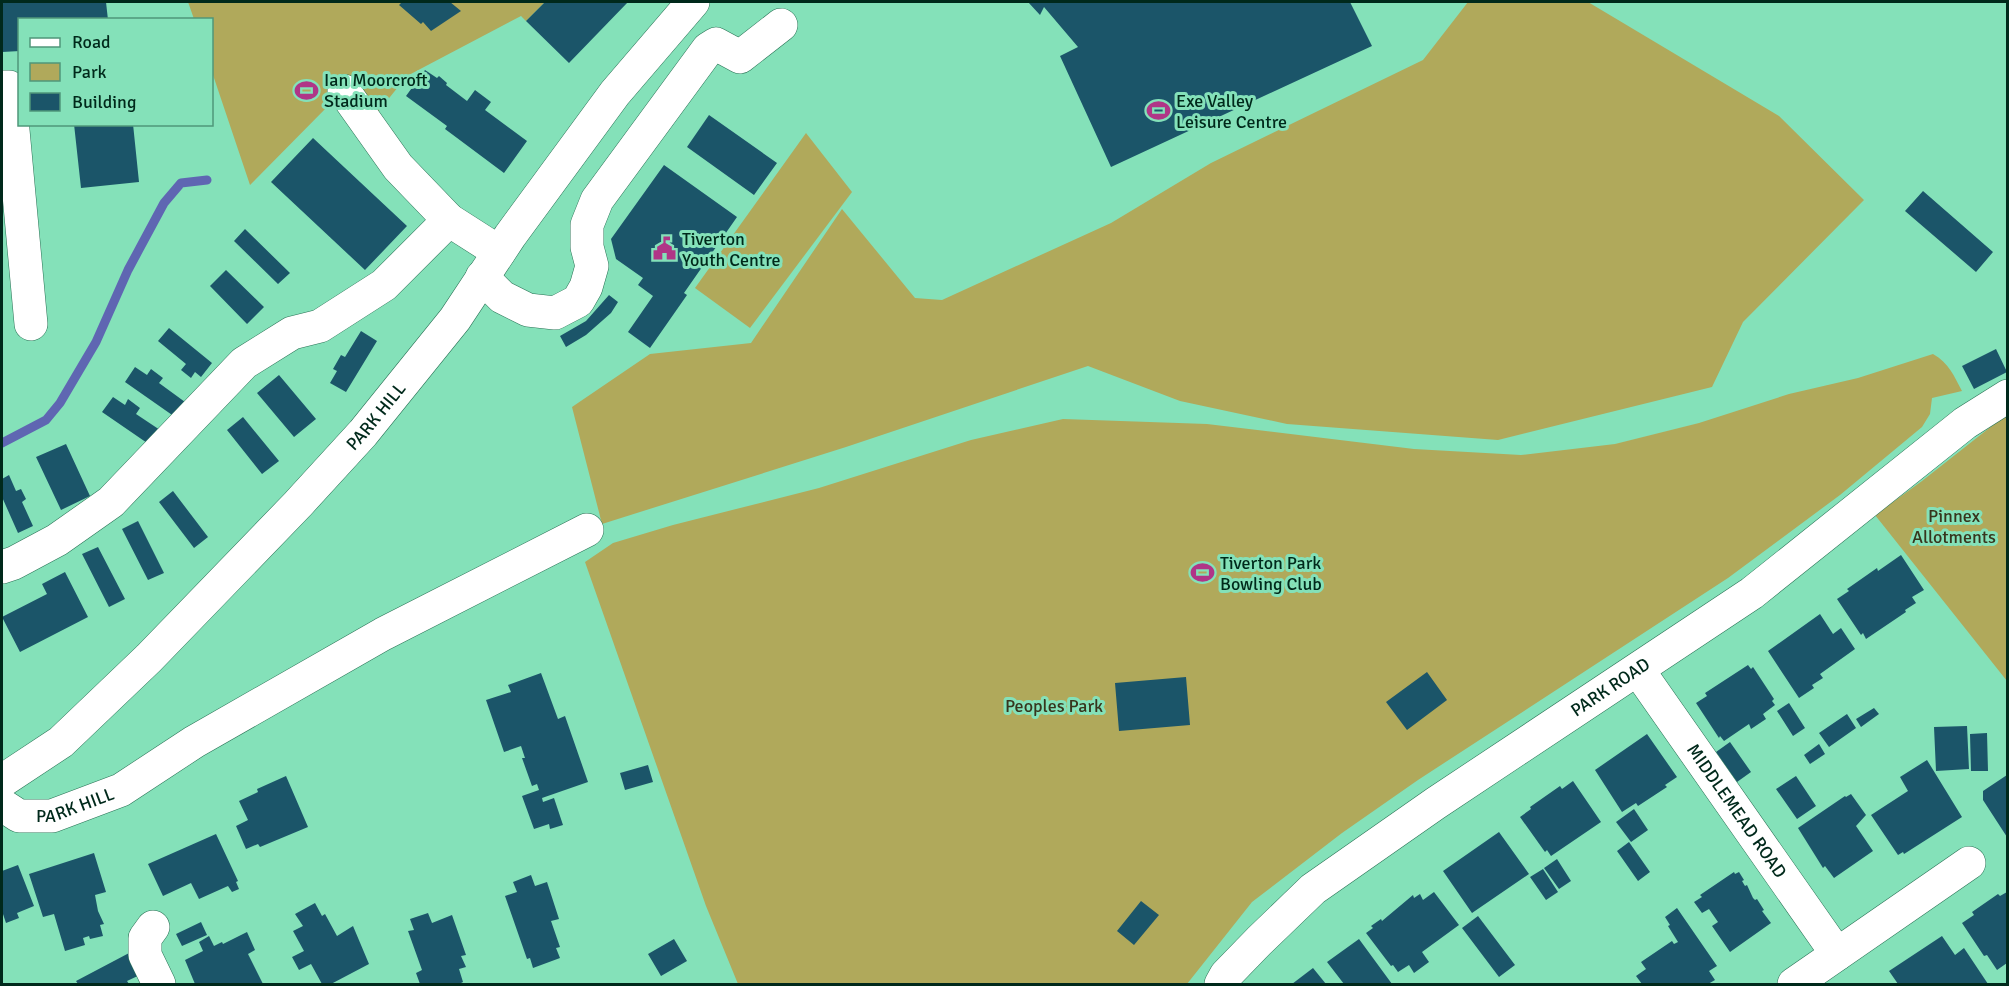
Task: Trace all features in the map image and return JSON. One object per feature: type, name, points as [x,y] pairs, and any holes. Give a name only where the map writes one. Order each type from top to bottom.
[{"type":"street","name":"PARK HILL","points":[[2,781],[62,742],[149,658],[298,504],[363,433],[456,319],[491,265],[615,93],[693,2]]},
{"type":"street","points":[[344,91],[398,167],[491,265],[502,297],[528,310],[555,313],[578,301],[586,287],[592,266],[587,247],[587,225],[597,200],[708,49],[716,44],[740,57],[781,25]]},
{"type":"street","points":[[2,87],[9,87],[31,324]]},
{"type":"street","points":[[2,567],[57,540],[111,502],[158,456],[244,363],[292,333],[320,326],[384,285],[449,220]]},
{"type":"street","name":"PARK ROAD","points":[[1221,984],[1226,975],[1312,890],[1436,803],[1752,593],[1965,423],[2007,396]]},
{"type":"street","name":"PARK HILL","points":[[2,805],[19,816],[52,816],[121,790],[194,742],[383,634],[586,530]]},
{"type":"street","name":"MIDDLEMEAD ROAD","points":[[1638,670],[1837,954]]},
{"type":"street","points":[[1794,984],[1969,863]]},
{"type":"street","points":[[153,927],[145,938],[145,956],[159,984]]},
{"type":"green space","name":"Ian Moorcroft Stadium","points":[[188,2],[545,2],[526,21],[521,16],[407,76],[377,113],[332,102],[250,185],[213,75],[213,18],[194,18]]},
{"type":"green space","points":[[1468,2],[1588,2],[1779,116],[1864,200],[1743,322],[1712,387],[1498,440],[1287,424],[1180,401],[1088,366],[846,447],[602,524],[572,407],[650,354],[751,343],[842,209],[915,298],[942,300],[1111,223],[1211,163],[1423,60]]},
{"type":"green space","points":[[806,133],[852,192],[750,328],[695,288]]},
{"type":"green space","name":"Peoples Park","points":[[1933,354],[1947,366],[1962,391],[1932,398],[1930,414],[1922,427],[1840,495],[1728,578],[1418,780],[1342,833],[1252,902],[1187,984],[738,984],[706,906],[585,562],[613,543],[673,525],[819,488],[971,440],[1063,419],[1207,424],[1414,449],[1521,455],[1615,444],[1699,423],[1789,394],[1858,378]]},
{"type":"green space","name":"Pinnex Allotments","points":[[2007,414],[2007,681],[1875,515]]},
{"type":"building","points":[[2,2],[106,2],[108,18],[18,18],[18,51],[2,52]]},
{"type":"building","points":[[402,2],[450,2],[461,11],[431,31],[423,22],[421,24],[399,5]]},
{"type":"building","points":[[545,2],[628,2],[569,63],[526,21]]},
{"type":"building","name":"Exe Valley Leisure Centre","points":[[1028,2],[1350,2],[1372,46],[1111,167],[1060,56],[1078,47],[1044,7],[1040,15]]},
{"type":"building","points":[[425,70],[437,78],[439,76],[447,83],[446,85],[467,101],[475,90],[491,102],[485,110],[527,141],[504,173],[445,129],[447,126],[406,96]]},
{"type":"building","points":[[709,115],[777,163],[754,195],[687,147]]},
{"type":"building","points":[[74,126],[133,126],[139,182],[81,188]]},
{"type":"building","points":[[313,138],[407,226],[365,270],[271,182]]},
{"type":"building","name":"Tiverton Youth Centre","points":[[664,165],[737,217],[684,293],[687,295],[650,348],[628,332],[653,296],[638,285],[643,278],[616,259],[611,239]]},
{"type":"building","points":[[1923,191],[1993,252],[1976,272],[1905,211]]},
{"type":"building","points":[[245,229],[290,273],[278,284],[234,241]]},
{"type":"building","points":[[226,270],[264,307],[247,324],[210,286]]},
{"type":"building","points":[[609,295],[618,302],[611,313],[586,335],[566,347],[560,336],[586,321]]},
{"type":"building","points":[[169,328],[212,363],[201,377],[195,372],[191,378],[181,370],[186,364],[158,341]]},
{"type":"building","points":[[361,331],[377,341],[346,392],[330,383],[337,371],[333,369],[341,355],[345,357]]},
{"type":"building","points":[[1996,349],[2007,372],[1974,389],[1962,366]]},
{"type":"building","points":[[135,367],[147,375],[151,369],[163,378],[159,383],[185,402],[175,417],[125,382]]},
{"type":"building","points":[[279,375],[316,419],[294,437],[257,393]]},
{"type":"building","points":[[113,397],[125,405],[128,399],[140,408],[136,414],[163,432],[153,447],[102,412]]},
{"type":"building","points":[[243,417],[279,461],[262,474],[227,430]]},
{"type":"building","points":[[66,444],[90,496],[61,510],[36,457]]},
{"type":"building","points":[[9,475],[16,491],[21,489],[26,499],[22,502],[33,526],[18,533],[2,497],[2,479]]},
{"type":"building","points":[[173,491],[208,537],[194,548],[159,502]]},
{"type":"building","points":[[138,521],[164,573],[148,580],[122,529]]},
{"type":"building","points":[[98,547],[125,599],[109,607],[82,554]]},
{"type":"building","points":[[1901,555],[1924,590],[1912,597],[1916,603],[1905,610],[1906,612],[1866,639],[1837,599],[1877,568],[1878,571]]},
{"type":"building","points":[[65,572],[88,617],[20,652],[2,617],[47,594],[42,584]]},
{"type":"building","points":[[1820,614],[1833,634],[1841,628],[1855,649],[1820,674],[1823,678],[1812,685],[1814,688],[1799,698],[1768,651]]},
{"type":"building","points":[[1748,665],[1751,669],[1753,667],[1774,699],[1772,701],[1775,705],[1763,714],[1766,719],[1751,729],[1749,724],[1724,741],[1720,736],[1719,738],[1696,703],[1707,696],[1705,693]]},
{"type":"building","points":[[1427,672],[1447,700],[1407,730],[1386,702]]},
{"type":"building","points":[[541,673],[558,719],[565,716],[588,782],[542,798],[543,802],[554,798],[563,825],[550,829],[549,824],[534,829],[522,796],[539,790],[537,784],[532,786],[522,758],[525,758],[521,746],[504,752],[486,700],[511,692],[508,685]]},
{"type":"building","points":[[1186,677],[1190,725],[1119,731],[1115,683]]},
{"type":"building","points":[[1789,703],[1805,728],[1793,736],[1777,711]]},
{"type":"building","points":[[1874,708],[1879,714],[1861,727],[1856,719]]},
{"type":"building","points":[[1847,714],[1856,728],[1829,747],[1819,733]]},
{"type":"building","points":[[1967,726],[1969,769],[1936,771],[1934,727]]},
{"type":"building","points":[[1987,733],[1988,771],[1971,771],[1970,734]]},
{"type":"building","points":[[1647,734],[1677,777],[1665,785],[1667,787],[1638,806],[1636,803],[1622,812],[1595,770]]},
{"type":"building","points":[[1730,742],[1751,772],[1737,782],[1716,752]]},
{"type":"building","points":[[1819,744],[1825,754],[1810,764],[1804,755]]},
{"type":"building","points":[[1927,760],[1962,817],[1904,854],[1903,852],[1898,855],[1871,815],[1908,791],[1900,777]]},
{"type":"building","points":[[648,765],[653,782],[625,790],[620,773]]},
{"type":"building","points":[[2007,775],[2007,837],[1983,800],[1983,791]]},
{"type":"building","points":[[286,776],[308,827],[260,847],[258,844],[246,849],[236,826],[248,820],[239,801],[258,792],[257,789]]},
{"type":"building","points":[[1796,776],[1816,806],[1797,819],[1776,789]]},
{"type":"building","points":[[1573,781],[1601,822],[1551,856],[1547,850],[1545,852],[1520,817],[1560,786],[1562,789]]},
{"type":"building","points":[[1851,794],[1866,815],[1856,826],[1873,851],[1834,878],[1825,866],[1823,868],[1798,828]]},
{"type":"building","points":[[1634,809],[1648,830],[1631,842],[1616,822]]},
{"type":"building","points":[[1499,832],[1529,874],[1472,913],[1443,871]]},
{"type":"building","points":[[216,834],[238,881],[236,882],[239,889],[232,892],[228,886],[199,899],[191,883],[163,896],[148,864]]},
{"type":"building","points":[[1629,842],[1650,872],[1638,881],[1617,851]]},
{"type":"building","points":[[94,853],[106,892],[95,895],[98,911],[104,924],[100,925],[103,936],[83,938],[85,945],[65,951],[54,914],[43,917],[29,874]]},
{"type":"building","points":[[1557,859],[1571,881],[1559,889],[1544,868]]},
{"type":"building","points":[[18,865],[34,906],[17,913],[19,918],[6,923],[2,911],[2,871]]},
{"type":"building","points":[[1543,869],[1558,892],[1546,900],[1530,877]]},
{"type":"building","points":[[1734,872],[1735,874],[1739,872],[1745,886],[1747,885],[1753,898],[1757,899],[1771,923],[1730,952],[1712,926],[1718,922],[1709,909],[1702,913],[1694,902],[1702,897],[1700,895]]},
{"type":"building","points":[[531,875],[535,886],[547,882],[559,919],[551,921],[560,947],[556,948],[560,958],[533,968],[530,958],[527,959],[505,896],[517,892],[513,882]]},
{"type":"building","points":[[1434,892],[1459,925],[1422,952],[1429,962],[1414,973],[1409,965],[1398,972],[1366,933],[1373,928],[1371,926],[1381,919],[1382,921],[1413,895],[1414,898],[1420,894],[1423,900]]},
{"type":"building","points":[[2007,892],[2007,963],[1997,970],[1987,955],[1984,956],[1962,923],[1974,915],[1972,912],[1998,894],[2000,896]]},
{"type":"building","points":[[1141,901],[1159,915],[1134,945],[1117,931]]},
{"type":"building","points":[[315,903],[322,916],[325,914],[337,936],[353,926],[369,964],[331,984],[322,984],[311,964],[299,970],[292,957],[304,951],[293,931],[303,926],[295,914]]},
{"type":"building","points":[[1677,908],[1717,966],[1709,971],[1715,980],[1708,984],[1642,984],[1636,976],[1646,969],[1641,962],[1672,941],[1674,944],[1678,942],[1665,917]]},
{"type":"building","points":[[428,913],[432,923],[452,915],[466,955],[461,956],[466,967],[459,969],[463,982],[461,984],[420,984],[416,973],[422,970],[408,931],[414,930],[410,919]]},
{"type":"building","points":[[1478,916],[1515,965],[1499,977],[1462,928]]},
{"type":"building","points":[[201,922],[207,935],[182,946],[176,934]]},
{"type":"building","points":[[247,932],[255,950],[248,954],[263,984],[195,984],[185,960],[203,951],[199,942],[209,936],[214,946]]},
{"type":"building","points":[[1942,936],[1955,955],[1964,948],[1988,984],[1898,984],[1889,971]]},
{"type":"building","points":[[674,939],[687,961],[661,976],[648,954]]},
{"type":"building","points":[[1359,939],[1392,984],[1344,984],[1327,962]]},
{"type":"building","points":[[131,952],[142,974],[127,981],[129,984],[78,984],[76,981]]},
{"type":"building","points":[[1313,968],[1326,984],[1292,984]]},
{"type":"waterway","points":[[2,443],[46,420],[60,403],[96,342],[128,270],[164,203],[181,183],[207,180]]},
{"type":"place","name":"Ian Moorcroft Stadium","points":[[306,90]]},
{"type":"place","name":"Exe Valley Leisure Centre","points":[[1158,111]]},
{"type":"place","name":"Tiverton Youth Centre","points":[[664,249]]},
{"type":"place","name":"Tiverton Park Bowling Club","points":[[1202,573]]}]
